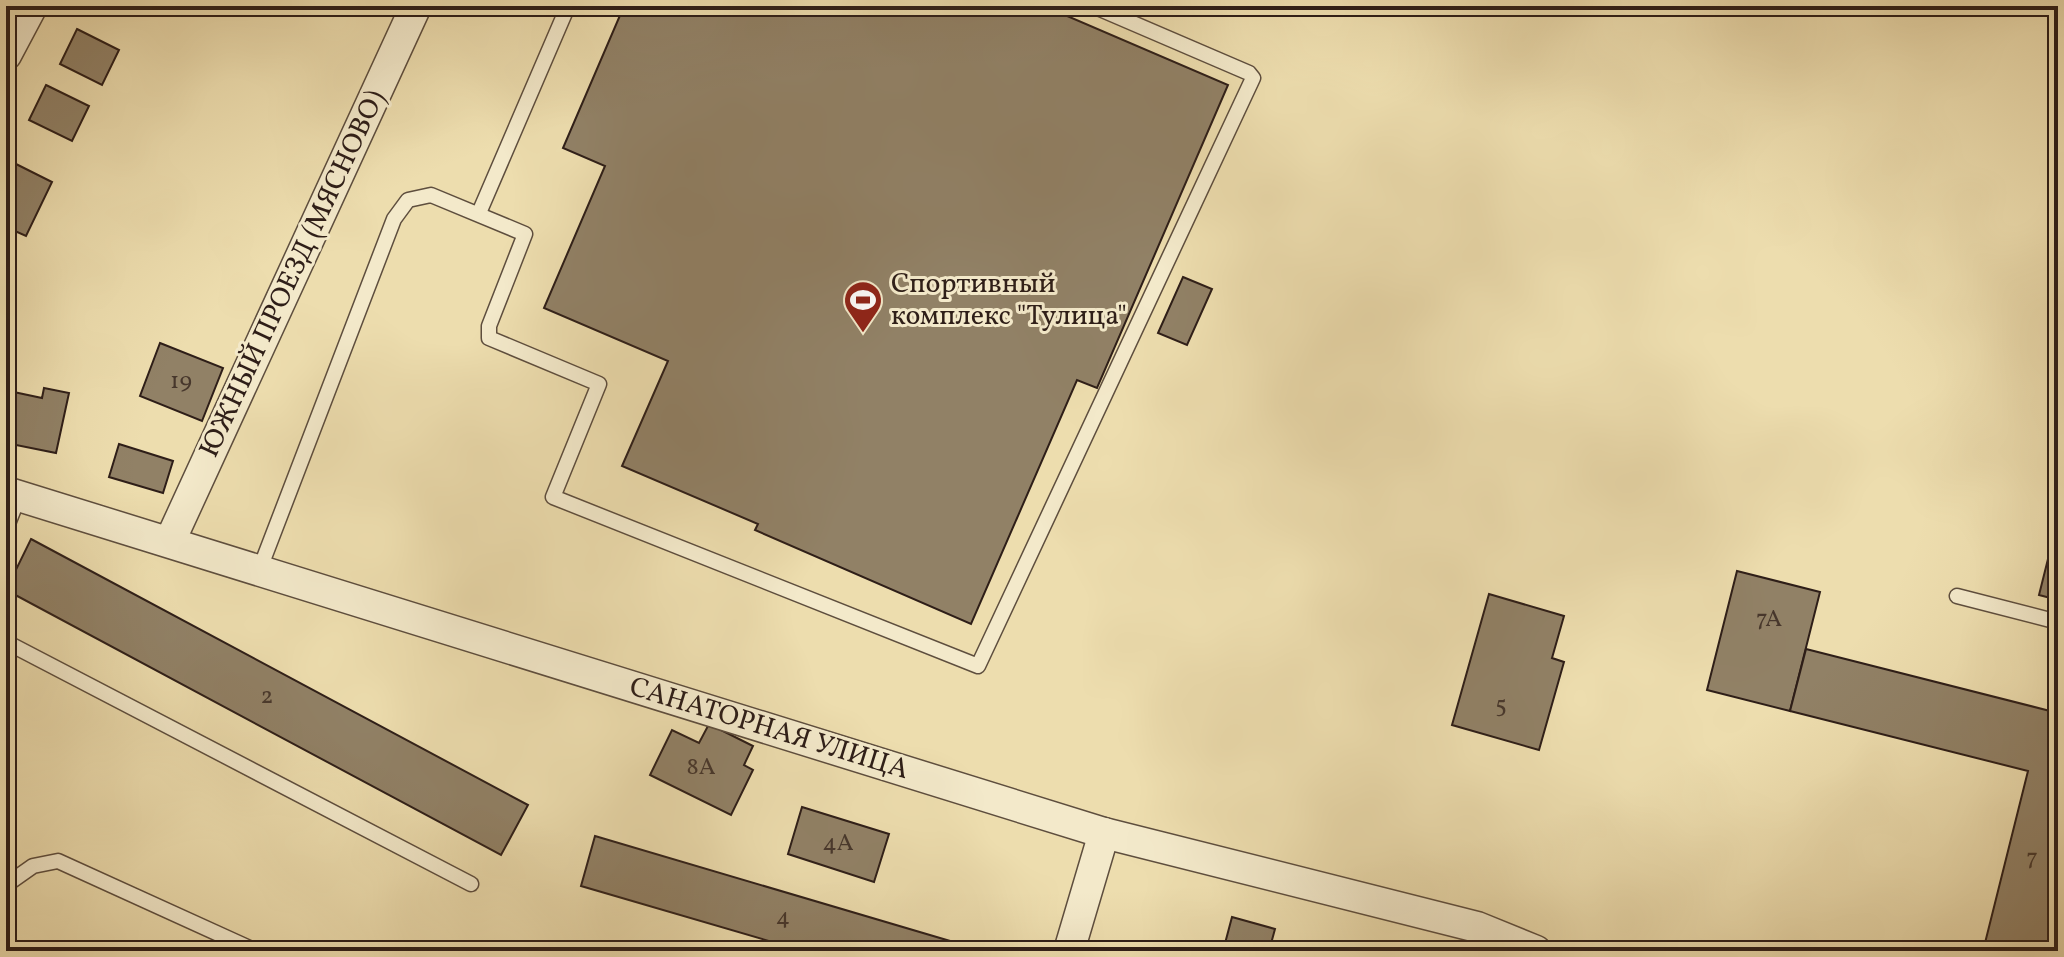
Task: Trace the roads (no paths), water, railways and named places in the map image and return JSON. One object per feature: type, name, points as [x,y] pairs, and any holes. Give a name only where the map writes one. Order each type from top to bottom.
[{"type":"street","points":[[6,55],[32,6]]},
{"type":"street","name":"ЮЖНЫЙ ПРОЕЗД (МЯСНОВО)","points":[[170,541],[416,6]]},
{"type":"street","name":"САНАТОРНАЯ УЛИЦА","points":[[13,494],[1104,833],[1477,927],[1536,951]]},
{"type":"street","points":[[1069,951],[1104,833]]},
{"type":"lane","points":[[479,213],[568,6]]},
{"type":"lane","points":[[259,571],[400,208],[408,200],[431,195],[479,213],[525,236],[489,326],[489,338],[599,384],[553,497],[978,666],[1253,78],[1249,73],[1093,6]]},
{"type":"lane","points":[[6,529],[13,494]]},
{"type":"lane","points":[[1957,596],[2058,622]]},
{"type":"lane","points":[[6,642],[471,884]]},
{"type":"lane","points":[[6,885],[33,866],[58,861],[256,951]]},
{"type":"place","name":"Спортивный комплекс \"Тулица\"","points":[[863,334]]}]
